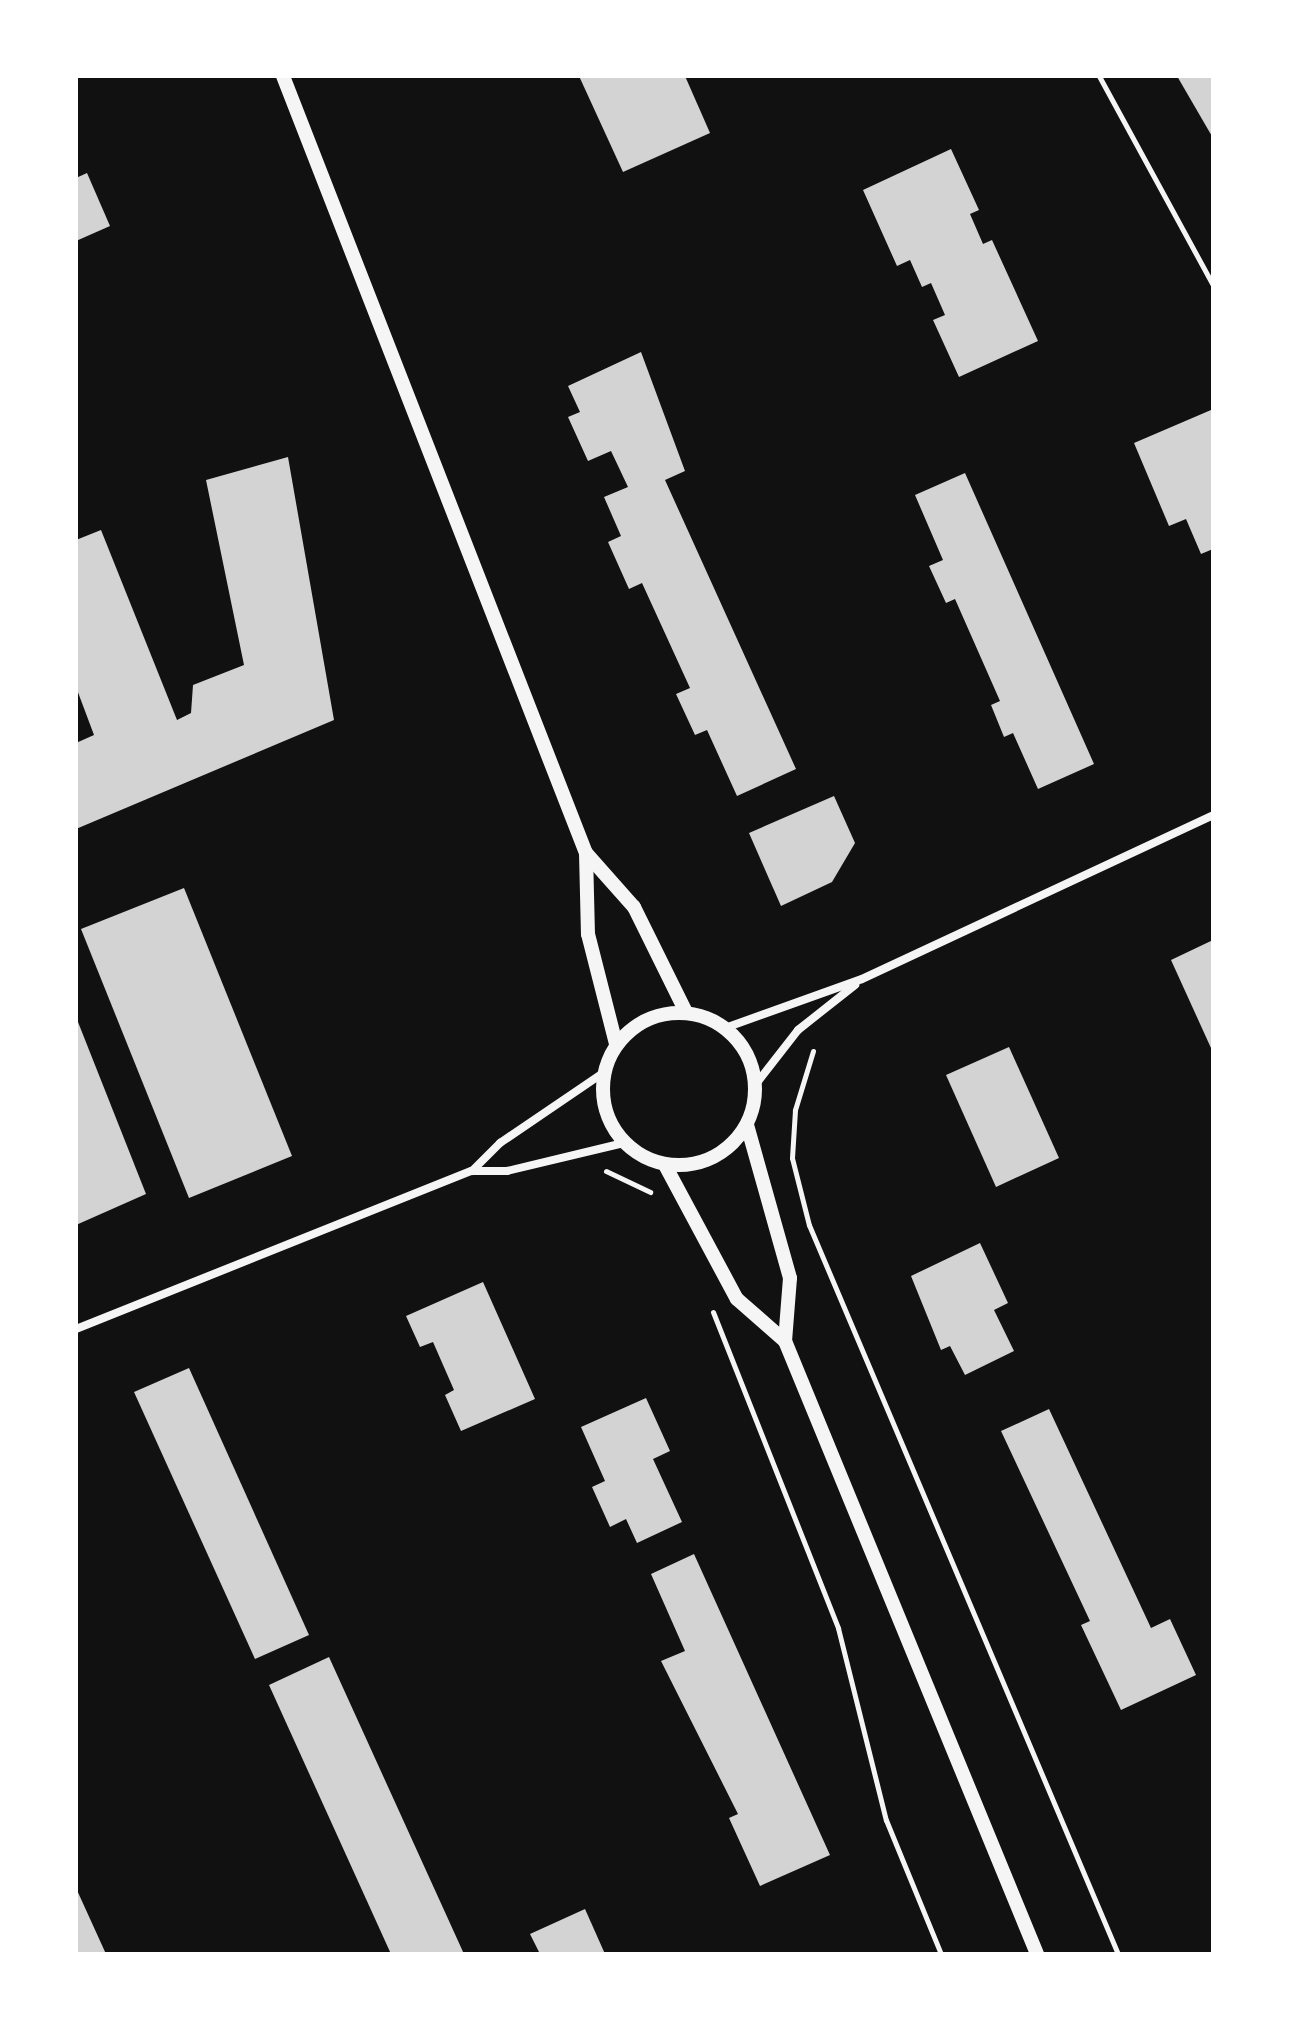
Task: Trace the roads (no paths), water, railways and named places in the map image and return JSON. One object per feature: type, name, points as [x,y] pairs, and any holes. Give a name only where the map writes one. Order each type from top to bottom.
[{"type":"street","points":[[283,76],[586,853],[588,934],[616,1044]]},
{"type":"street","points":[[725,1028],[862,979],[1213,815]]},
{"type":"street","points":[[586,853],[634,907],[686,1012]]},
{"type":"street","points":[[756,1084],[798,1030],[862,979]]},
{"type":"street","points":[[472,1171],[500,1143],[603,1073],[616,1044],[659,1014],[686,1012],[725,1028],[751,1062],[756,1084],[747,1125],[790,1278],[785,1341]]},
{"type":"street","points":[[603,1073],[610,1123],[624,1143],[665,1165],[737,1299],[785,1341],[1037,1954]]},
{"type":"street","points":[[665,1165],[713,1158],[747,1125]]},
{"type":"street","points":[[76,1329],[472,1171],[507,1171],[624,1143]]}]
